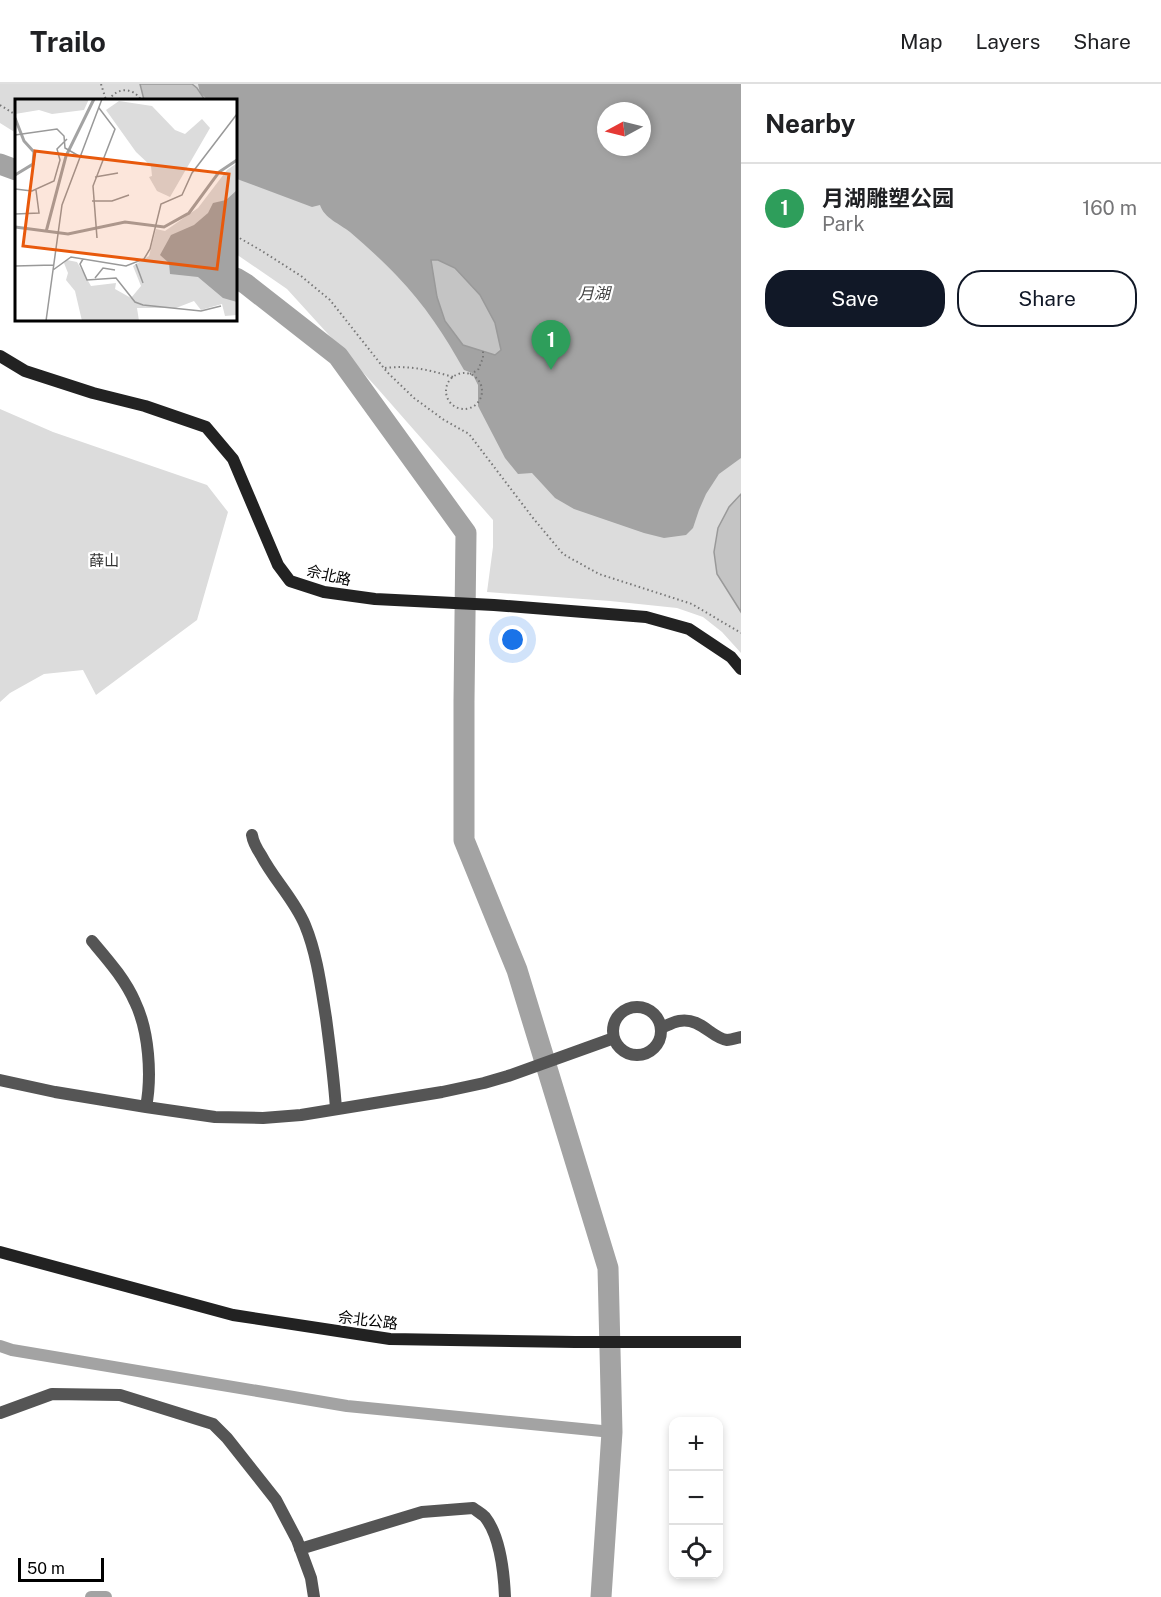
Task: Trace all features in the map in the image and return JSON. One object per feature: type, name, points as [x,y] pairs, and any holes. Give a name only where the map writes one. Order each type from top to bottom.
[{"type":"main road","name":"佘北路","points":[[0,356],[25,371],[93,393],[145,406],[206,427],[233,459],[278,566],[290,581],[324,592],[375,599],[494,605],[646,617],[689,629],[732,657],[741,669]]},
{"type":"main road","name":"佘北公路","points":[[0,1252],[232,1315],[390,1339],[741,1342]]},
{"type":"street","points":[[252,835],[267,867],[289,897],[305,926],[314,953],[322,991],[336,1109]]},
{"type":"street","points":[[92,941],[126,985],[141,1019],[146,1041],[149,1080],[146,1107]]},
{"type":"street","points":[[642,1007],[652,1012],[661,1028],[660,1038],[656,1045],[648,1052],[637,1055],[620,1048],[614,1038],[613,1028],[617,1017],[627,1009],[642,1007]]},
{"type":"street","points":[[661,1028],[679,1021],[692,1021],[728,1040],[741,1036]]},
{"type":"street","points":[[0,1080],[146,1107],[214,1116],[263,1118],[301,1115],[442,1092],[508,1076],[614,1038]]},
{"type":"street","points":[[0,1413],[52,1394],[120,1395],[213,1424],[227,1438],[276,1500],[300,1549],[311,1578],[314,1597]]},
{"type":"street","points":[[300,1549],[422,1512],[473,1508],[485,1517],[495,1537],[504,1569],[505,1597]]},
{"type":"path","points":[[101,84],[107,99]]},
{"type":"path","points":[[108,99],[114,93],[125,90],[135,93],[140,99]]},
{"type":"path","points":[[0,105],[15,114]]},
{"type":"path","points":[[237,237],[300,276],[330,300],[384,368],[414,398],[444,420],[469,434],[563,554],[599,574],[692,604],[741,633]]},
{"type":"path","points":[[470,374],[478,370],[483,351]]},
{"type":"path","points":[[384,368],[414,368],[453,377],[464,373],[470,374],[479,381],[482,387],[478,404],[467,410],[461,410],[447,399],[447,387],[453,377]]},
{"type":"green space","name":"月湖","points":[[0,84],[741,84],[741,653],[722,632],[703,617],[677,608],[487,592],[493,547],[493,520],[287,289],[237,255],[237,99],[15,99],[15,132],[0,123]]},
{"type":"green space","name":"薛山","points":[[0,409],[53,432],[207,485],[228,512],[197,620],[96,695],[83,670],[44,674],[10,693],[0,702]]},
{"type":"water","name":"月湖","points":[[198,84],[741,84],[741,458],[719,474],[706,494],[693,528],[686,535],[664,538],[644,533],[574,509],[555,498],[532,473],[518,474],[505,458],[478,406],[478,385],[472,373],[464,370],[442,333],[407,287],[350,232],[329,217],[320,205],[312,207],[237,179],[237,99],[207,99],[200,93]]},
{"type":"building","points":[[140,84],[192,84],[204,99],[144,99]]},
{"type":"building","points":[[431,260],[438,260],[455,268],[480,295],[495,323],[501,350],[495,355],[463,345],[445,321],[437,297]]},
{"type":"building","points":[[741,494],[741,612],[717,574],[714,552],[718,528],[729,507]]},
{"type":"waterway","points":[[0,164],[15,170]]},
{"type":"waterway","points":[[237,279],[338,356],[466,533],[464,840],[517,970],[608,1268],[612,1432],[601,1597]]},
{"type":"waterway","points":[[0,1346],[12,1350],[347,1406],[612,1432]]},
{"type":"waterway","points":[[91,1597],[106,1597]]},
{"type":"place","name":"月湖雕塑公园","points":[[551,370]]}]
